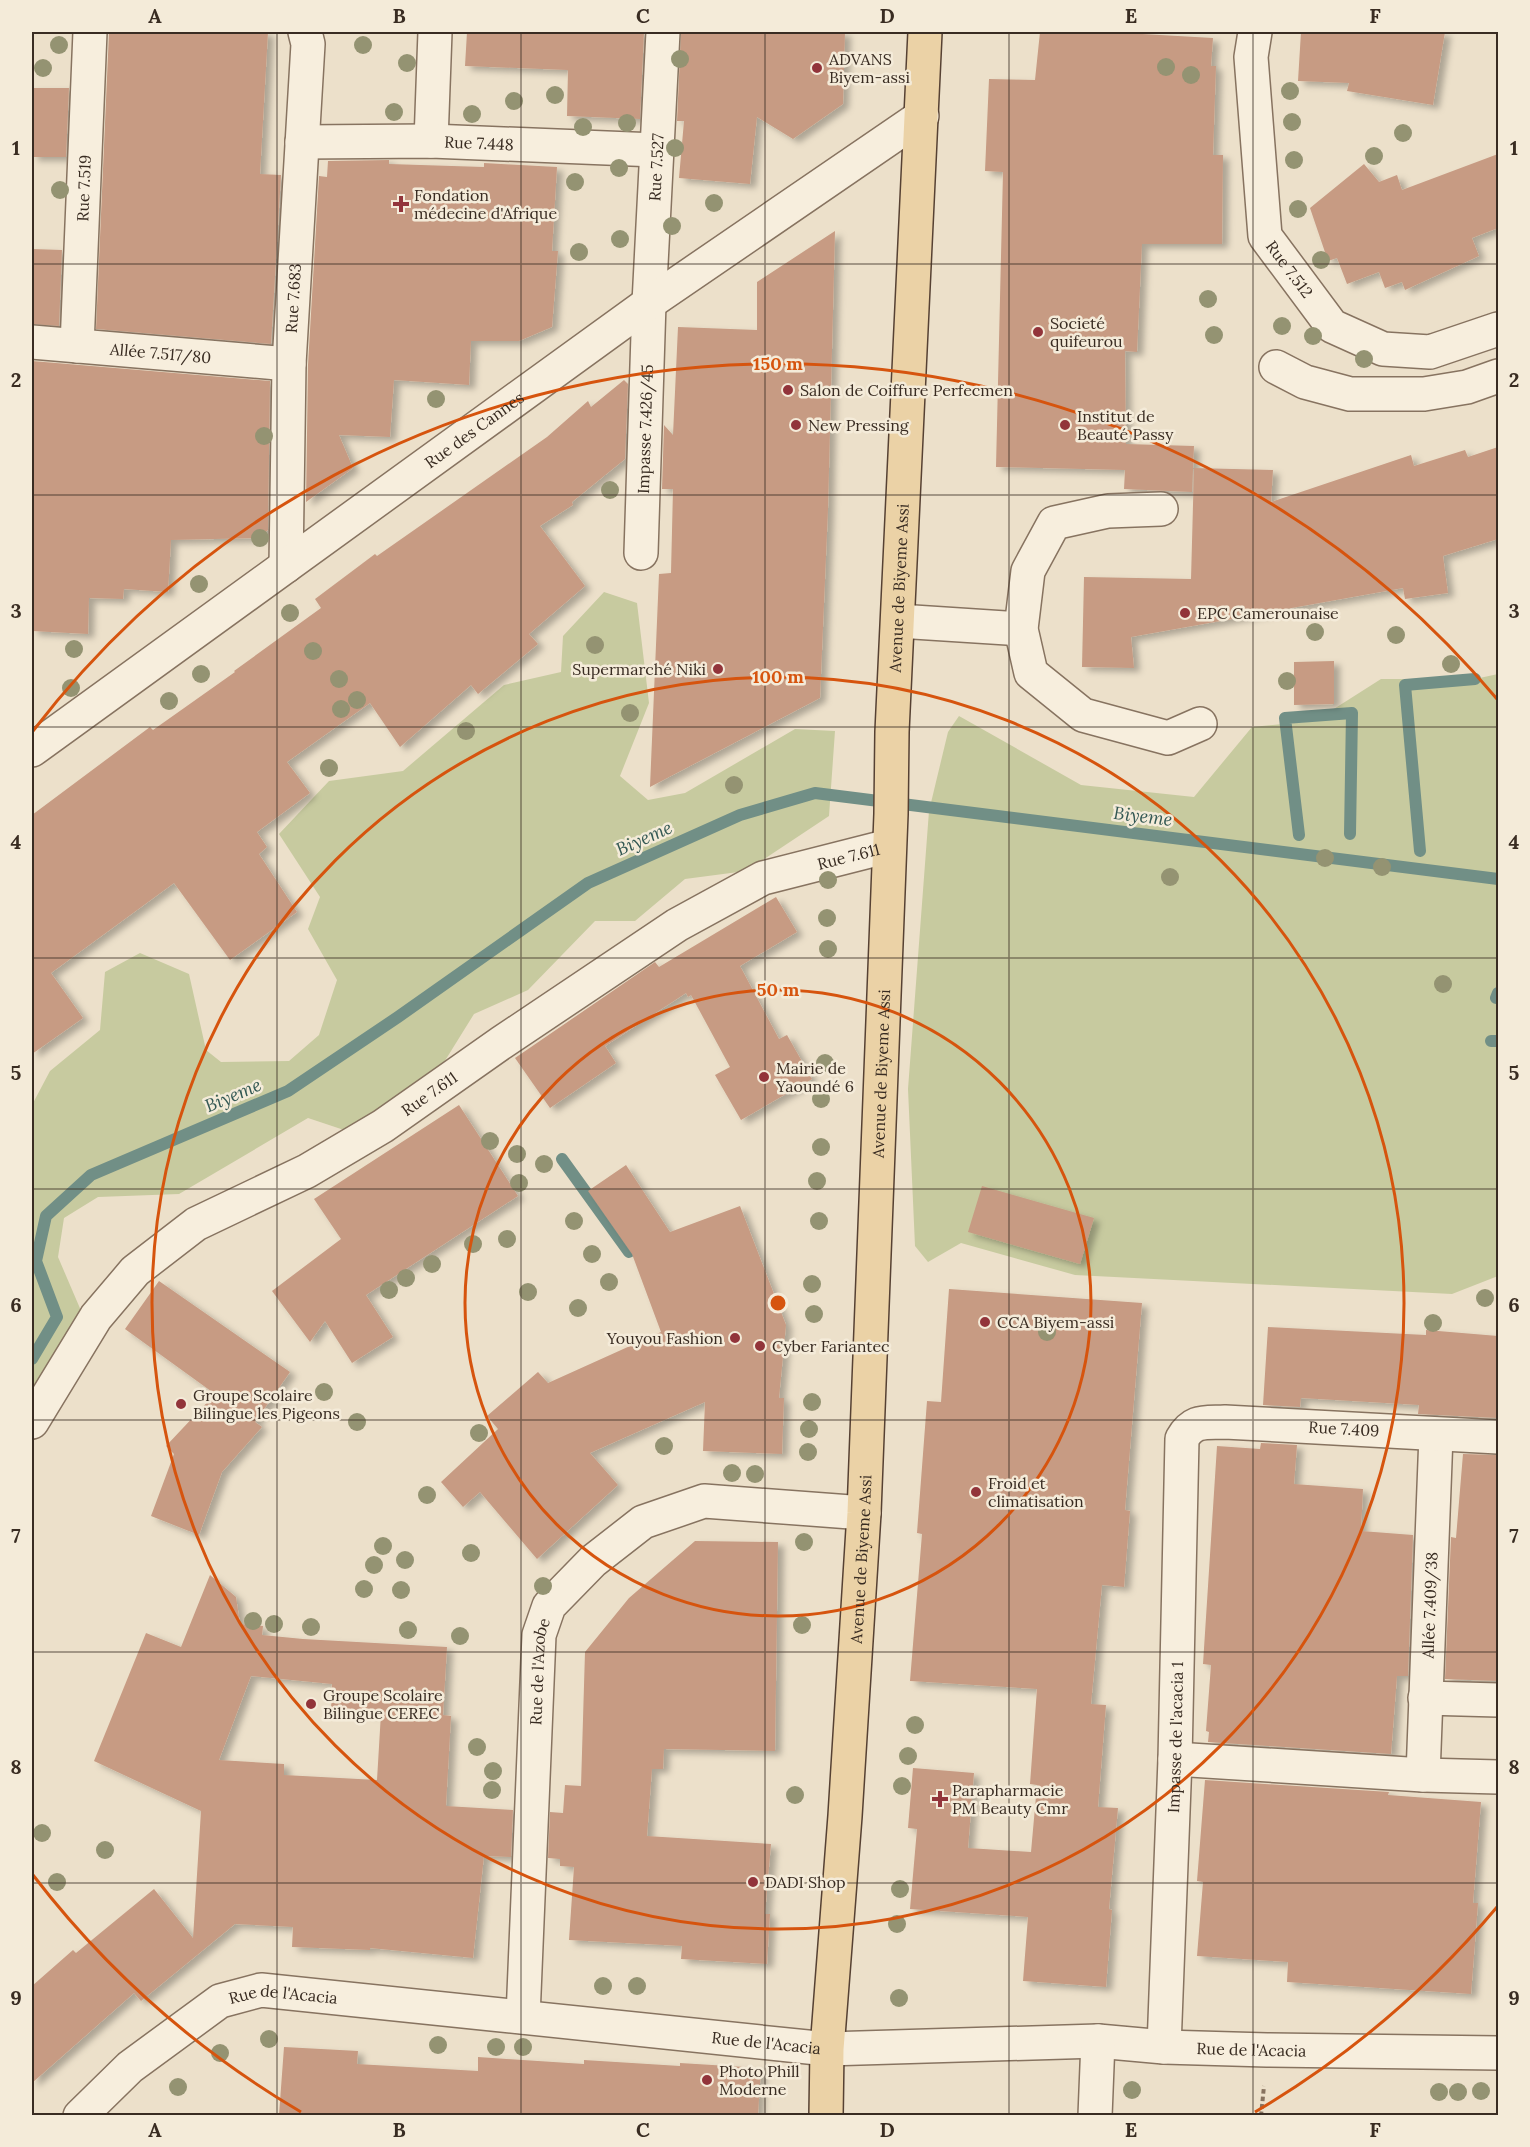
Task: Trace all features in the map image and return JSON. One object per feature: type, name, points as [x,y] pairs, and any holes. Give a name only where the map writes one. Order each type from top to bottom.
[{"type":"main road","name":"Avenue de Biyeme Assi","points":[[826,2115],[827,2049],[845,1816],[864,1513],[891,814],[891,732],[926,32]]},
{"type":"street","name":"Rue 7.519","points":[[77,346],[90,32]]},
{"type":"street","name":"Rue 7.683","points":[[286,566],[289,364],[308,44],[305,32]]},
{"type":"street","points":[[431,141],[435,32]]},
{"type":"street","name":"Rue 7.527","points":[[649,303],[663,32]]},
{"type":"street","name":"Rue 7.512","points":[[1255,32],[1251,57],[1265,237],[1332,326],[1383,349],[1430,352],[1498,329]]},
{"type":"street","name":"Rue des Cannes","points":[[32,750],[649,303],[922,116]]},
{"type":"street","name":"Rue 7.448","points":[[302,142],[431,141],[656,150]]},
{"type":"street","name":"Impasse 7.426/45","points":[[641,553],[649,303]]},
{"type":"street","name":"Allée 7.517/80","points":[[32,342],[289,364]]},
{"type":"street","points":[[1276,368],[1305,382],[1350,394],[1424,394],[1467,387],[1498,376]]},
{"type":"street","points":[[1161,509],[1108,511],[1054,524],[1028,572],[1021,629],[1031,673],[1083,715],[1168,738],[1200,724]]},
{"type":"street","points":[[898,621],[1021,629]]},
{"type":"street","name":"Rue 7.611","points":[[32,1422],[96,1317],[135,1271],[196,1224],[307,1171],[383,1126],[530,1023],[677,925],[753,883],[763,878],[889,846]]},
{"type":"street","name":"Rue 7.409","points":[[1189,1428],[1198,1423],[1225,1422],[1498,1437]]},
{"type":"street","name":"Impasse de l'acacia 1","points":[[1164,2047],[1175,1759],[1182,1439],[1189,1428]]},
{"type":"street","name":"Allée 7.409/38","points":[[1423,1776],[1436,1435]]},
{"type":"street","name":"Rue de l'Azobe","points":[[523,2017],[539,1635],[549,1606],[593,1561],[643,1522],[704,1501],[864,1513]]},
{"type":"street","points":[[1425,1698],[1498,1700]]},
{"type":"street","points":[[1175,1759],[1423,1776],[1498,1777]]},
{"type":"street","name":"Rue de l'Acacia","points":[[80,2115],[130,2067],[220,2001],[261,1990],[827,2049],[1098,2041],[1164,2047],[1498,2052]]},
{"type":"street","points":[[1095,2115],[1098,2041]]},
{"type":"green space","points":[[604,592],[637,603],[649,703],[620,776],[648,800],[685,793],[795,729],[835,731],[829,816],[746,871],[685,879],[635,921],[595,921],[528,990],[474,1014],[433,1080],[347,1131],[308,1118],[179,1194],[98,1197],[64,1218],[58,1257],[82,1313],[32,1403],[32,1105],[50,1071],[100,1030],[105,972],[140,953],[189,974],[206,1050],[221,1062],[289,1061],[319,1035],[337,980],[308,929],[320,897],[279,834],[329,781],[403,771],[504,685],[561,672],[563,636]]},
{"type":"green space","points":[[1498,674],[1498,1276],[1452,1294],[1075,1275],[961,1243],[928,1262],[915,1246],[908,1089],[929,811],[948,732],[959,716],[1081,785],[1194,797],[1252,727],[1315,721],[1381,679],[1475,679]]},
{"type":"building","points":[[109,32],[268,32],[260,174],[281,175],[271,344],[96,329]]},
{"type":"building","points":[[467,32],[644,32],[640,119],[567,116],[568,70],[465,66]]},
{"type":"building","points":[[681,32],[845,32],[843,104],[793,139],[757,117],[750,184],[679,178],[684,121],[677,121]]},
{"type":"building","points":[[1040,32],[1107,32],[1213,38],[1211,66],[1216,66],[1213,155],[1223,155],[1222,244],[1142,244],[1137,352],[1125,351],[1126,448],[1126,444],[1194,446],[1192,492],[1124,489],[1125,470],[996,467],[1003,172],[985,171],[989,79],[1035,80]]},
{"type":"building","points":[[1301,32],[1445,32],[1433,105],[1347,91],[1349,83],[1298,81]]},
{"type":"building","points":[[32,88],[69,88],[66,157],[32,157]]},
{"type":"building","points":[[1498,154],[1498,228],[1472,238],[1479,256],[1405,290],[1402,282],[1385,288],[1379,272],[1347,284],[1337,258],[1328,261],[1310,208],[1364,164],[1379,182],[1397,175],[1402,190]]},
{"type":"building","points":[[389,160],[389,164],[484,167],[484,163],[557,167],[552,251],[558,251],[552,327],[519,341],[471,341],[469,385],[394,380],[390,437],[339,435],[353,468],[306,502],[308,365],[319,176],[327,177],[328,161]]},
{"type":"building","points":[[835,231],[828,509],[820,698],[650,787],[659,574],[671,573],[673,489],[662,489],[664,425],[673,435],[678,327],[757,330],[757,282]]},
{"type":"building","points":[[32,249],[62,250],[59,326],[32,324]]},
{"type":"building","points":[[32,361],[270,381],[268,530],[258,538],[171,540],[168,592],[124,589],[123,599],[89,598],[88,634],[32,631]]},
{"type":"building","points":[[624,380],[628,384],[625,459],[572,502],[573,505],[540,526],[585,586],[529,634],[538,644],[478,694],[471,685],[400,747],[370,703],[287,762],[310,793],[257,832],[267,847],[259,854],[297,912],[230,960],[174,883],[51,973],[83,1018],[32,1054],[32,815],[150,727],[153,730],[321,608],[315,599],[375,554],[377,556],[547,437],[588,401],[591,407]]},
{"type":"building","points":[[1498,447],[1498,539],[1443,556],[1448,593],[1405,599],[1403,588],[1131,637],[1134,668],[1082,667],[1084,577],[1191,579],[1194,468],[1273,470],[1271,502],[1411,455],[1414,466],[1465,450],[1468,457]]},
{"type":"building","points":[[1334,661],[1334,704],[1294,705],[1294,662]]},
{"type":"building","points":[[776,897],[797,932],[740,966],[779,1039],[787,1035],[812,1079],[741,1120],[715,1075],[730,1067],[691,995],[688,997],[686,993],[605,1046],[616,1063],[550,1108],[515,1058],[655,962],[659,967]]},
{"type":"building","points":[[459,1105],[518,1196],[366,1295],[393,1337],[352,1363],[325,1321],[310,1342],[272,1291],[341,1239],[314,1199]]},
{"type":"building","points":[[626,1165],[670,1232],[740,1206],[786,1325],[779,1398],[784,1398],[782,1454],[703,1451],[705,1402],[590,1453],[618,1485],[537,1559],[480,1492],[463,1507],[441,1482],[498,1429],[487,1416],[538,1372],[548,1383],[661,1332],[632,1254],[588,1191]]},
{"type":"building","points":[[982,1186],[1094,1218],[1080,1264],[968,1232]]},
{"type":"building","points":[[159,1281],[290,1372],[255,1422],[262,1427],[222,1472],[199,1535],[151,1516],[174,1454],[166,1446],[215,1394],[125,1329]]},
{"type":"building","points":[[949,1289],[1142,1303],[1125,1510],[1130,1511],[1124,1587],[1102,1585],[1091,1704],[1106,1705],[1098,1807],[1118,1808],[1109,1909],[1112,1910],[1106,1987],[1023,1981],[1028,1917],[910,1909],[917,1829],[908,1828],[913,1768],[974,1773],[968,1848],[1031,1852],[1037,1785],[1030,1784],[1037,1689],[910,1681],[922,1534],[917,1533],[927,1401],[941,1402]]},
{"type":"building","points":[[1268,1327],[1426,1335],[1426,1330],[1498,1336],[1498,1418],[1418,1414],[1419,1405],[1301,1398],[1300,1407],[1263,1405]]},
{"type":"building","points":[[1261,1443],[1297,1445],[1294,1484],[1363,1489],[1361,1531],[1413,1535],[1408,1676],[1397,1676],[1391,1754],[1208,1742],[1209,1732],[1206,1731],[1211,1665],[1203,1664],[1217,1446],[1260,1449]]},
{"type":"building","points":[[1463,1454],[1498,1455],[1498,1681],[1445,1679],[1451,1537],[1456,1538]]},
{"type":"building","points":[[695,1541],[778,1542],[775,1751],[664,1749],[663,1769],[652,1769],[647,1836],[771,1844],[765,1914],[770,1914],[767,1964],[681,1959],[682,1946],[569,1940],[574,1867],[560,1866],[560,1859],[548,1858],[550,1812],[563,1813],[565,1785],[581,1786],[585,1652],[629,1598]]},
{"type":"building","points":[[210,1575],[236,1597],[240,1624],[263,1626],[262,1635],[447,1647],[443,1715],[451,1716],[446,1806],[513,1810],[511,1857],[484,1856],[473,1958],[370,1948],[370,1950],[292,1947],[293,1927],[235,1924],[141,2001],[134,1993],[32,2083],[32,1986],[73,1950],[76,1953],[154,1889],[193,1938],[201,1811],[94,1761],[146,1633],[181,1647]],"holes":[[[251,1676],[332,1684],[331,1710],[381,1713],[377,1780],[284,1775],[284,1764],[219,1760]]]},
{"type":"building","points":[[1205,1780],[1389,1792],[1388,1795],[1481,1802],[1473,1903],[1478,1903],[1471,1994],[1287,1982],[1288,1962],[1197,1956],[1203,1882],[1197,1881]]},
{"type":"building","points":[[284,2047],[358,2051],[357,2064],[478,2071],[478,2057],[584,2064],[584,2060],[761,2068],[758,2115],[279,2115]]},
{"type":"waterway","points":[[1420,851],[1405,685],[1475,679]]},
{"type":"waterway","points":[[1299,835],[1285,718],[1352,713],[1350,834]]},
{"type":"waterway","name":"Biyeme","points":[[32,1359],[57,1317],[36,1261],[46,1216],[91,1175],[288,1091],[398,1017],[588,883],[740,815],[815,793],[1498,879]]},
{"type":"waterway","points":[[1496,998],[1498,993]]},
{"type":"waterway","points":[[1491,1041],[1498,1041]]},
{"type":"waterway","points":[[562,1159],[629,1252]]},
{"type":"place","name":"ADVANS Biyem-assi","points":[[817,68]]},
{"type":"place","name":"Fondation médecine d'Afrique","points":[[401,204]]},
{"type":"place","name":"Societé quifeurou","points":[[1038,332]]},
{"type":"place","name":"Salon de Coiffure Perfecmen","points":[[788,390]]},
{"type":"place","name":"New Pressing","points":[[796,425]]},
{"type":"place","name":"Institut de Beauté Passy","points":[[1065,425]]},
{"type":"place","name":"EPC Camerounaise","points":[[1185,613]]},
{"type":"place","name":"Supermarché Niki","points":[[718,669]]},
{"type":"place","name":"Mairie de Yaoundé 6","points":[[764,1077]]},
{"type":"place","name":"CCA Biyem-assi","points":[[985,1322]]},
{"type":"place","name":"Youyou Fashion","points":[[735,1338]]},
{"type":"place","name":"Cyber Fariantec","points":[[760,1346]]},
{"type":"place","name":"Groupe Scolaire Bilingue les Pigeons","points":[[181,1404]]},
{"type":"place","name":"Froid et climatisation","points":[[976,1492]]},
{"type":"place","name":"Groupe Scolaire Bilingue CEREC","points":[[311,1704]]},
{"type":"place","name":"Parapharmacie PM Beauty Cmr","points":[[940,1799]]},
{"type":"place","name":"DADI Shop","points":[[753,1882]]},
{"type":"place","name":"Photo Phill Moderne","points":[[707,2080]]}]
